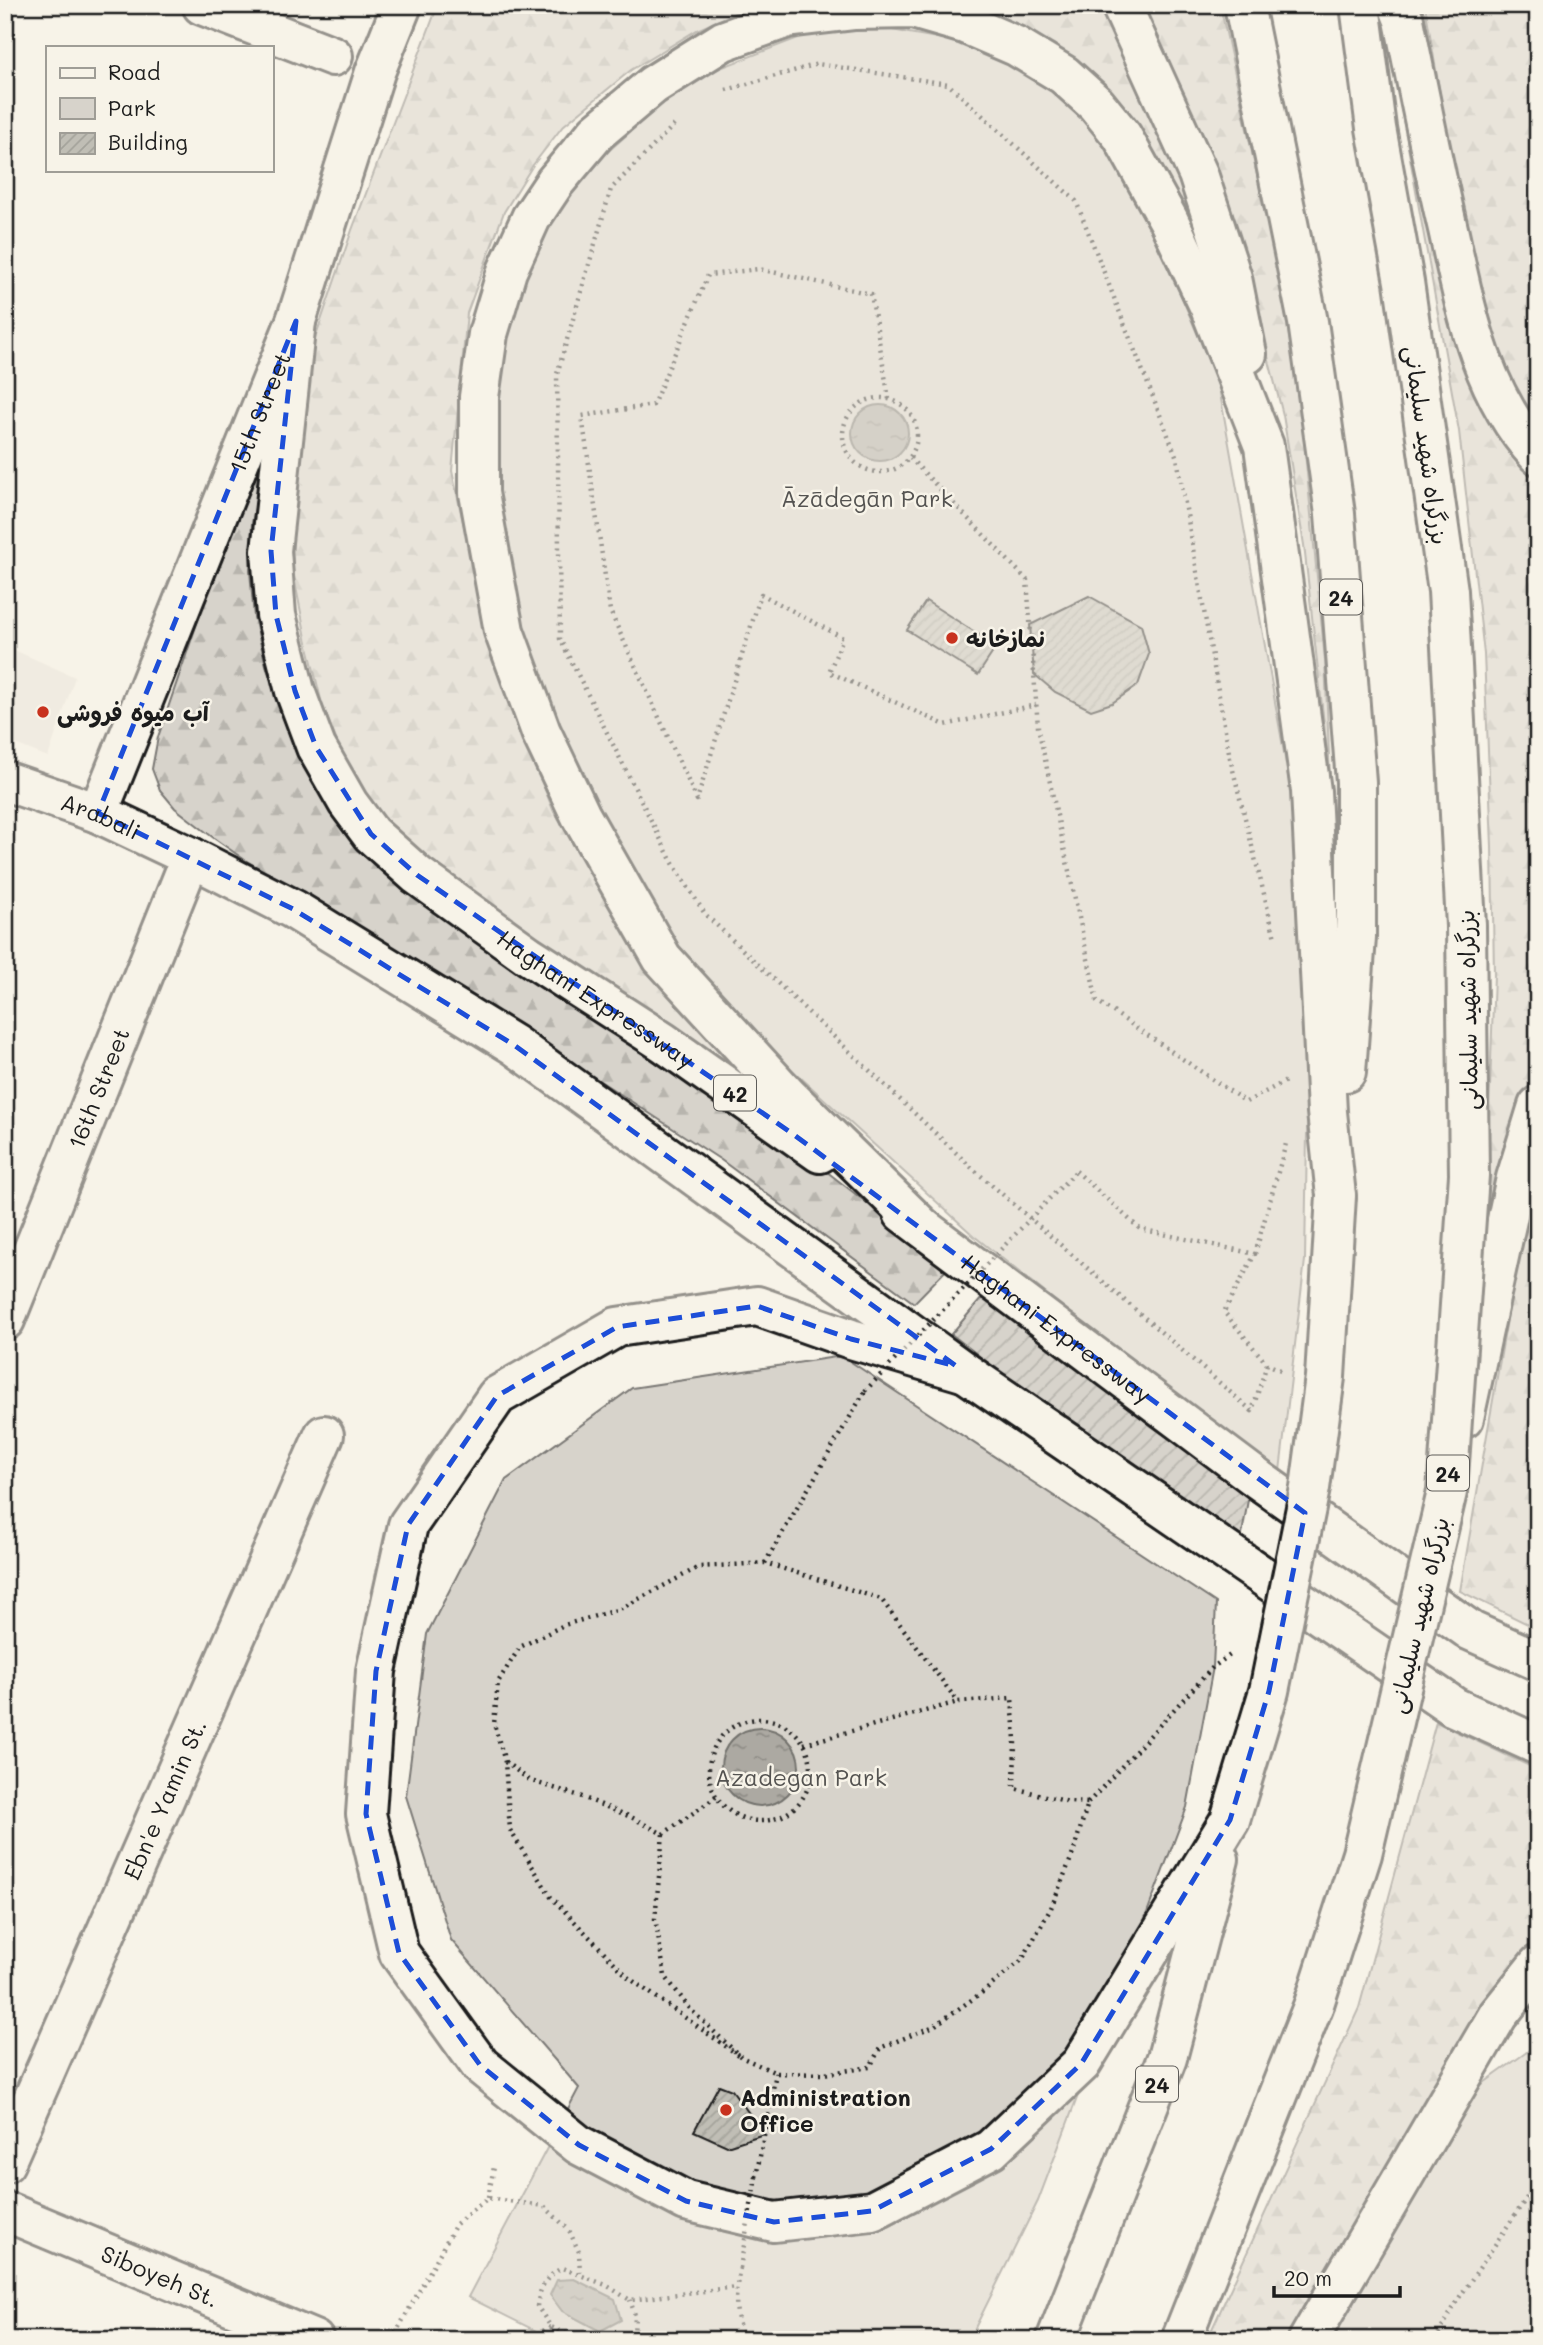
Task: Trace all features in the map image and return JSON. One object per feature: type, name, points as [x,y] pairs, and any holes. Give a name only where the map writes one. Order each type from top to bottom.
[{"type":"main road","points":[[202,5],[333,57]]},
{"type":"main road","name":"15th Street","points":[[98,813],[296,321],[375,72],[402,5]]},
{"type":"main road","points":[[1121,5],[1164,94],[1198,174],[1232,278],[1265,446],[1311,791],[1327,1112],[1336,1196]]},
{"type":"main road","name":"24","points":[[1056,2340],[1167,2058],[1230,1820],[1269,1691],[1310,1488],[1325,1377],[1356,937],[1356,782],[1335,514],[1308,322],[1244,5]]},
{"type":"main road","name":"بزرگراه شهید سلیمانی","points":[[1181,2340],[1314,2004],[1362,1854],[1447,1492],[1469,1175],[1466,926],[1448,591],[1404,282],[1376,128],[1360,5]]},
{"type":"main road","points":[[1398,5],[1404,20],[1432,161],[1469,322],[1485,371],[1522,437],[1538,455]]},
{"type":"main road","points":[[922,1227],[787,1095],[662,958],[581,816],[541,732],[504,631],[479,492],[479,397],[488,334],[507,271],[531,218],[555,182],[597,132],[653,85],[723,41],[786,18],[855,10],[913,9],[965,24],[1016,46],[1064,75],[1105,114],[1122,136],[1169,220],[1210,308],[1265,446]]},
{"type":"main road","name":"Haghani Expressway","points":[[296,321],[271,551],[276,615],[295,691],[316,747],[348,803],[371,834],[416,876],[528,955],[663,1042],[922,1227],[1259,1480],[1438,1607],[1471,1630],[1538,1661]]},
{"type":"main road","name":"Arabali","points":[[5,781],[98,813],[191,857]]},
{"type":"main road","points":[[191,857],[293,909],[514,1045],[966,1373],[1454,1707],[1538,1745]]},
{"type":"main road","name":"16th Street","points":[[5,1320],[191,857]]},
{"type":"main road","points":[[1447,1492],[1516,1178],[1538,1106]]},
{"type":"main road","points":[[966,1373],[851,1339],[757,1306],[617,1327],[498,1396],[408,1524],[376,1671],[366,1814],[399,1953],[480,2065],[579,2145],[686,2201],[774,2222],[872,2211],[991,2149],[1081,2063],[1230,1820]]},
{"type":"main road","name":"Ebn'e Yamin St.","points":[[5,2163],[324,1435]]},
{"type":"main road","points":[[1308,2340],[1498,2015],[1538,1965]]},
{"type":"main road","name":"Siboyeh St.","points":[[5,2211],[314,2340]]},
{"type":"path","points":[[713,94],[818,64],[948,84],[1076,201],[1177,458],[1230,758],[1277,947]]},
{"type":"path","points":[[682,116],[611,189],[558,374],[560,639],[671,860],[705,914],[972,1168],[1252,1411],[1267,1364],[1224,1312],[1255,1254],[1289,1135]]},
{"type":"path","points":[[889,399],[872,294],[759,270],[708,275],[653,405],[582,416],[610,611],[697,800],[761,594],[843,638],[829,671],[945,725],[1037,705]]},
{"type":"path","points":[[889,399],[900,403],[915,422],[915,447],[900,467],[889,472],[864,470],[854,463],[842,441],[846,417],[865,401],[889,399]]},
{"type":"path","points":[[909,458],[1027,580],[1038,726],[1097,1002],[1246,1102],[1296,1075]]},
{"type":"path","points":[[765,1563],[864,1391],[1076,1171],[1140,1229],[1255,1254]]},
{"type":"path","points":[[958,1702],[881,1599],[765,1563],[699,1567],[620,1609],[564,1625],[520,1647],[498,1682],[494,1724],[505,1762],[510,1830],[551,1897],[629,1978],[741,2057],[776,2073],[824,2074],[870,2067],[880,2048],[934,2026],[987,1989],[1022,1960],[1051,1908],[1072,1856],[1088,1802],[1213,1667],[1238,1650]]},
{"type":"path","points":[[804,1744],[958,1702],[1012,1698],[1014,1788],[1069,1802],[1088,1802]]},
{"type":"path","points":[[769,1719],[793,1731],[804,1744],[811,1761],[811,1777],[806,1794],[795,1808],[785,1815],[768,1821],[739,1817],[724,1807],[716,1797],[710,1780],[710,1762],[725,1733],[740,1723],[769,1719]]},
{"type":"path","points":[[505,1762],[531,1781],[631,1817],[663,1834]]},
{"type":"path","points":[[716,1797],[663,1834],[655,1919],[666,1976],[691,2010],[741,2057]]},
{"type":"path","points":[[746,2340],[739,2329],[736,2287],[776,2073]]},
{"type":"path","points":[[392,2340],[456,2224],[488,2198],[494,2167]]},
{"type":"path","points":[[1434,2340],[1538,2181]]},
{"type":"path","points":[[488,2198],[544,2206],[569,2230],[579,2252],[580,2273]]},
{"type":"path","points":[[579,2340],[551,2326],[537,2306],[540,2289],[549,2274],[562,2268],[580,2273],[630,2300],[736,2287]]},
{"type":"path","points":[[629,2340],[634,2336],[635,2315],[630,2300]]},
{"type":"path","points":[[524,2340],[551,2326]]},
{"type":"highlighted area","points":[[296,321],[271,551],[276,615],[295,691],[316,747],[371,834],[417,875],[793,1134],[1305,1513],[1269,1691],[1230,1820],[1081,2064],[991,2149],[872,2211],[774,2222],[686,2201],[579,2145],[480,2065],[399,1953],[366,1814],[376,1671],[408,1525],[497,1396],[617,1327],[757,1306],[851,1339],[956,1366],[514,1045],[293,909],[98,813]]},
{"type":"shaded area","points":[[5,646],[75,677],[48,757],[5,740]]},
{"type":"green space","points":[[438,5],[753,5],[697,30],[631,70],[563,126],[533,165],[504,212],[467,313],[452,471],[479,596],[506,694],[554,812],[714,1041],[769,1102],[406,850],[377,817],[345,762],[322,704],[293,572],[292,490],[309,356],[352,230]]},
{"type":"green space","points":[[967,5],[1101,5],[1150,109],[1218,287],[1094,78],[1054,44]]},
{"type":"green space","points":[[1138,5],[1220,5],[1280,281],[1301,410],[1325,660],[1330,778],[1304,545],[1283,415],[1243,260],[1208,145]]},
{"type":"green space","points":[[1425,5],[1538,5],[1538,434],[1500,364],[1465,243]]},
{"type":"green space","name":"Āzādegān Park","points":[[886,29],[960,42],[1009,64],[1046,87],[1077,111],[1099,136],[1145,220],[1218,382],[1291,792],[1308,1069],[1305,1260],[1280,1471],[1148,1375],[974,1236],[742,1024],[678,957],[581,786],[515,613],[494,493],[499,366],[533,257],[556,215],[587,170],[689,80],[811,33]]},
{"type":"green space","points":[[1393,63],[1510,444],[1538,474],[1538,1075],[1523,1115],[1472,1332],[1490,1089],[1494,975],[1484,654],[1459,431]]},
{"type":"green space","points":[[280,381],[252,523],[250,571],[254,617],[267,669],[289,727],[322,797],[353,836],[826,1171],[949,1267],[914,1303],[721,1160],[525,1032],[245,860],[175,808],[160,790],[152,769],[158,737]]},
{"type":"green space","points":[[1538,1140],[1538,1629],[1460,1591]]},
{"type":"green space","points":[[988,1291],[1150,1425],[1249,1494],[1238,1557],[951,1334]]},
{"type":"green space","name":"Azadegan Park","points":[[842,1356],[1216,1603],[1213,1667],[1187,1807],[1038,2201],[969,2340],[554,2340],[468,2297],[579,2088],[451,1940],[406,1796],[427,1634],[506,1480],[632,1388]]},
{"type":"green space","points":[[1436,1722],[1538,1770],[1538,1945],[1510,1970],[1482,2007],[1286,2340],[1207,2340],[1359,2008]]},
{"type":"green space","points":[[1538,2044],[1538,2340],[1331,2340],[1474,2090]]},
{"type":"water","points":[[875,405],[885,405],[900,413],[906,422],[906,444],[900,453],[885,461],[875,461],[857,449],[852,438],[852,428],[864,410]]},
{"type":"water","points":[[760,1728],[775,1731],[792,1745],[799,1767],[796,1782],[782,1799],[760,1806],[745,1803],[728,1789],[721,1767],[724,1752],[738,1735]]},
{"type":"water","points":[[574,2279],[615,2299],[621,2320],[600,2331],[562,2311],[550,2295],[557,2280]]},
{"type":"building","points":[[1089,596],[1141,625],[1149,654],[1138,685],[1112,703],[1091,710],[1055,692],[1034,674],[1030,625]]},
{"type":"building","name":"نمازخانه","points":[[926,601],[997,646],[978,675],[907,630]]},
{"type":"building","name":"Administration Office","points":[[719,2085],[732,2090],[764,2134],[727,2146],[694,2131]]},
{"type":"place","name":"نمازخانه","points":[[952,638]]},
{"type":"place","name":"آب میوه فروشی","points":[[43,712]]},
{"type":"place","name":"Administration Office","points":[[726,2110]]}]
